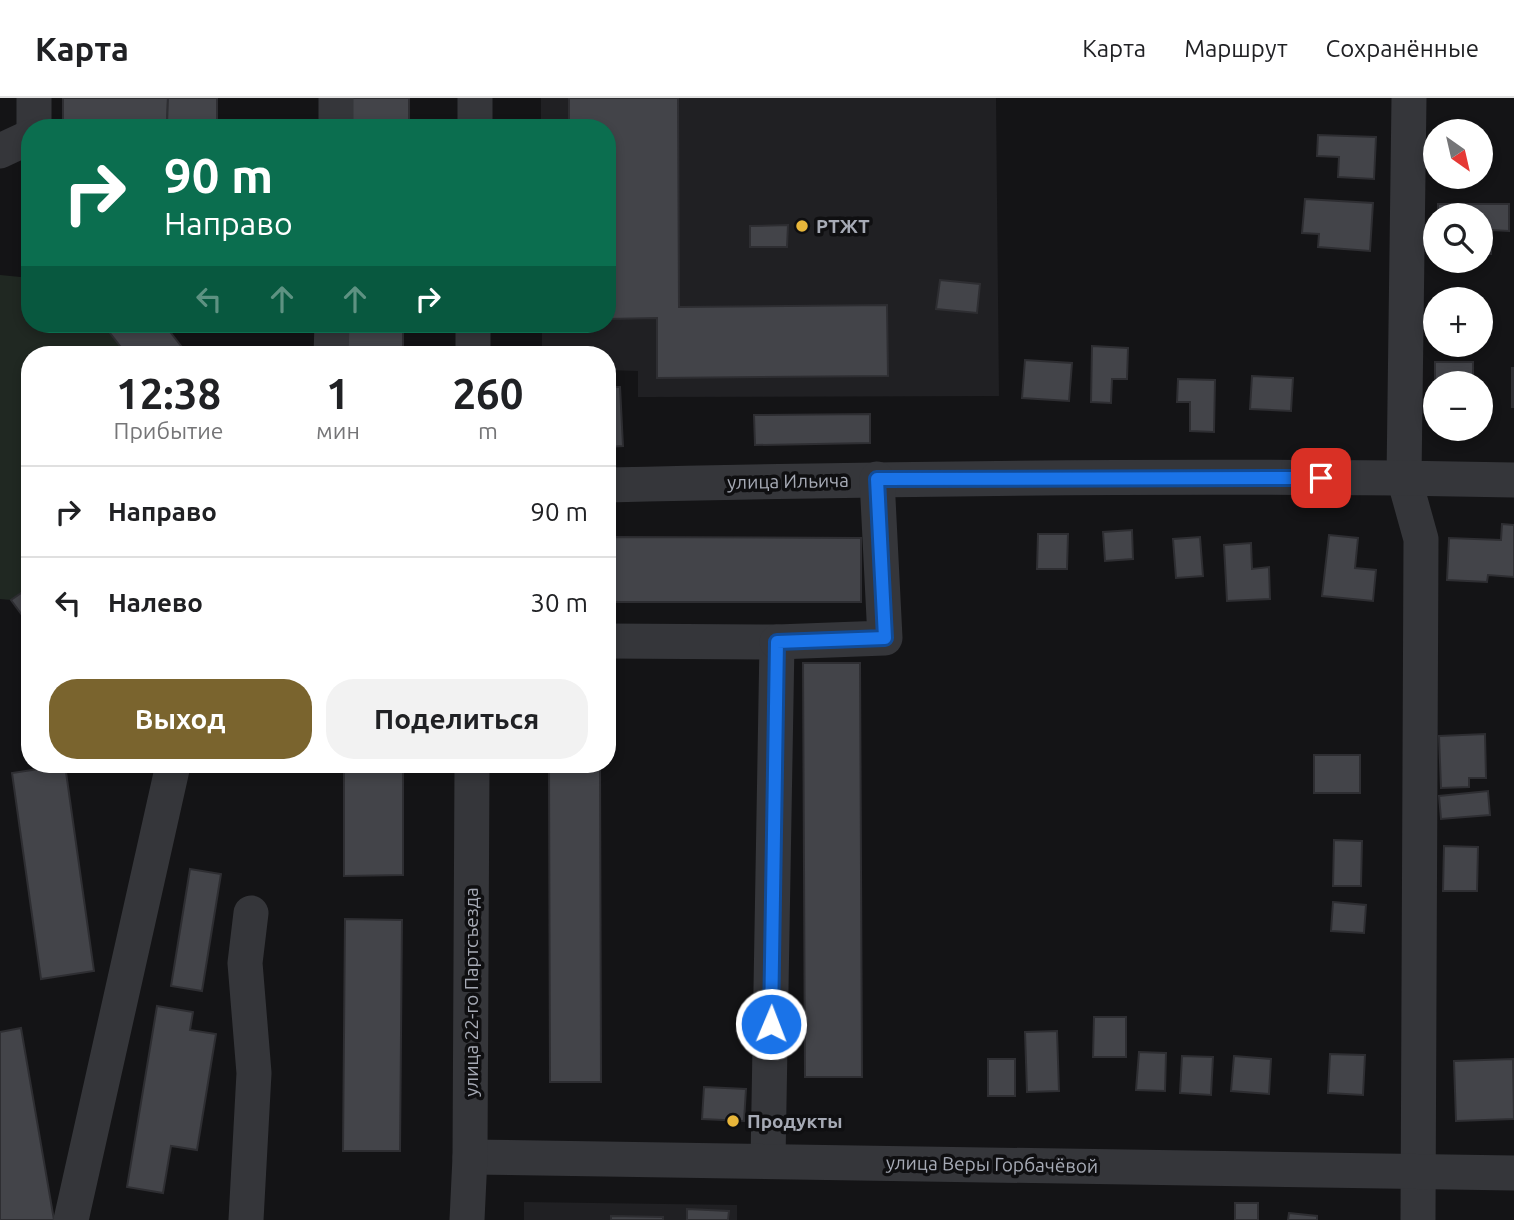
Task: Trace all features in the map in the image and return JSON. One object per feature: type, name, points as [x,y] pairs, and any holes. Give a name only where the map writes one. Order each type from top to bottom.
[{"type":"street","points":[[34,98],[34,119]]},
{"type":"street","points":[[335,119],[336,98]]},
{"type":"street","points":[[475,98],[475,119]]},
{"type":"street","points":[[1409,98],[1404,478],[1421,540],[1418,1220]]},
{"type":"street","points":[[0,151],[21,141]]},
{"type":"street","points":[[616,641],[777,642],[885,638],[877,479]]},
{"type":"street","name":"улица Ильича","points":[[616,485],[877,479],[1514,480]]},
{"type":"street","points":[[768,1161],[777,642]]},
{"type":"street","points":[[71,1220],[171,773]]},
{"type":"street","name":"улица 22-го Партсъезда","points":[[467,1220],[470,1157],[472,773]]},
{"type":"street","points":[[246,1220],[254,1073],[245,962],[251,913]]},
{"type":"street","name":"улица Веры Горбачёвой","points":[[470,1157],[1514,1173]]},
{"type":"shaded area","name":"РТЖТ","points":[[541,98],[996,98],[999,396],[638,397],[638,371],[616,370],[616,346],[542,346],[542,333],[616,333],[616,119],[541,119]]},
{"type":"shaded area","points":[[0,275],[21,277],[21,333],[110,333],[120,346],[21,346],[21,593],[11,600],[0,599]]},
{"type":"shaded area","points":[[524,1202],[737,1205],[737,1220],[524,1220]]},
{"type":"building","points":[[63,98],[168,98],[167,119],[63,119]]},
{"type":"building","points":[[168,98],[217,98],[217,119],[167,119]]},
{"type":"building","points":[[345,98],[409,98],[409,119],[345,119]]},
{"type":"building","points":[[569,98],[678,98],[679,307],[887,305],[888,376],[657,378],[657,318],[616,319],[616,119],[569,119]]},
{"type":"building","points":[[1318,135],[1376,137],[1374,179],[1338,177],[1339,157],[1317,156]]},
{"type":"building","points":[[1305,199],[1373,203],[1370,251],[1318,247],[1319,234],[1302,233]]},
{"type":"building","points":[[1493,204],[1509,204],[1509,231],[1493,230]]},
{"type":"building","points":[[788,225],[787,247],[750,247],[750,226]]},
{"type":"building","points":[[940,280],[980,284],[977,313],[936,309]]},
{"type":"building","points":[[110,333],[171,333],[181,346],[120,346]]},
{"type":"building","points":[[337,333],[403,333],[403,346],[337,346]]},
{"type":"building","points":[[1092,346],[1128,348],[1127,379],[1112,379],[1111,403],[1091,402]]},
{"type":"building","points":[[1025,360],[1072,363],[1069,401],[1022,398]]},
{"type":"building","points":[[1435,362],[1473,362],[1473,371],[1435,371]]},
{"type":"building","points":[[1514,368],[1514,407],[1512,407]]},
{"type":"building","points":[[1252,376],[1293,378],[1291,411],[1250,409]]},
{"type":"building","points":[[1178,379],[1215,380],[1214,432],[1190,431],[1190,402],[1177,402]]},
{"type":"building","points":[[616,387],[620,387],[623,446],[616,446]]},
{"type":"building","points":[[870,414],[870,443],[755,445],[754,415]]},
{"type":"building","points":[[1502,524],[1514,525],[1514,577],[1488,575],[1487,582],[1447,580],[1449,538],[1501,540]]},
{"type":"building","points":[[1132,530],[1133,559],[1105,561],[1103,532]]},
{"type":"building","points":[[1038,534],[1068,534],[1067,569],[1037,569]]},
{"type":"building","points":[[1329,535],[1358,538],[1355,568],[1376,570],[1373,601],[1322,596]]},
{"type":"building","points":[[616,537],[861,538],[861,602],[616,602]]},
{"type":"building","points":[[1200,537],[1203,576],[1176,578],[1173,539]]},
{"type":"building","points":[[1251,543],[1252,569],[1269,567],[1270,599],[1227,601],[1224,545]]},
{"type":"building","points":[[21,593],[21,614],[11,600]]},
{"type":"building","points":[[803,663],[860,663],[862,1077],[805,1077]]},
{"type":"building","points":[[1485,734],[1486,778],[1469,778],[1469,787],[1441,788],[1439,736]]},
{"type":"building","points":[[1314,755],[1360,755],[1360,793],[1314,793]]},
{"type":"building","points":[[12,773],[66,773],[94,971],[41,979]]},
{"type":"building","points":[[344,773],[403,773],[403,875],[344,876]]},
{"type":"building","points":[[549,773],[600,773],[601,1082],[550,1082]]},
{"type":"building","points":[[1488,791],[1490,815],[1441,819],[1439,796]]},
{"type":"building","points":[[1334,840],[1362,841],[1361,886],[1333,886]]},
{"type":"building","points":[[1444,846],[1478,847],[1477,891],[1443,891]]},
{"type":"building","points":[[190,869],[221,874],[202,991],[171,986]]},
{"type":"building","points":[[1333,902],[1366,905],[1364,933],[1331,931]]},
{"type":"building","points":[[345,919],[402,920],[400,1151],[343,1151]]},
{"type":"building","points":[[157,1006],[193,1012],[190,1030],[216,1034],[197,1150],[171,1146],[163,1193],[127,1187]]},
{"type":"building","points":[[1094,1017],[1126,1017],[1126,1057],[1093,1057]]},
{"type":"building","points":[[21,1028],[54,1220],[0,1220],[0,1032]]},
{"type":"building","points":[[1057,1031],[1059,1091],[1027,1092],[1025,1032]]},
{"type":"building","points":[[1139,1052],[1166,1053],[1165,1091],[1136,1090]]},
{"type":"building","points":[[1330,1054],[1365,1055],[1363,1095],[1328,1093]]},
{"type":"building","points":[[1182,1056],[1213,1057],[1211,1095],[1180,1093]]},
{"type":"building","points":[[1234,1056],[1271,1059],[1269,1094],[1231,1091]]},
{"type":"building","points":[[988,1059],[1015,1059],[1015,1096],[988,1096]]},
{"type":"building","points":[[1513,1059],[1514,1119],[1456,1121],[1454,1061]]},
{"type":"building","points":[[704,1087],[746,1089],[744,1121],[702,1119]]},
{"type":"building","points":[[1235,1203],[1258,1203],[1258,1220],[1235,1220]]},
{"type":"building","points":[[687,1209],[729,1211],[728,1220],[687,1220]]},
{"type":"building","points":[[1289,1213],[1317,1216],[1317,1220],[1288,1220]]},
{"type":"building","points":[[611,1216],[663,1217],[663,1220],[611,1220]]},
{"type":"place","name":"РТЖТ","points":[[802,226]]},
{"type":"place","name":"Продукты","points":[[733,1121]]},
{"type":"route","points":[[771,1024],[777,642],[885,638],[877,479],[1321,478]]}]
